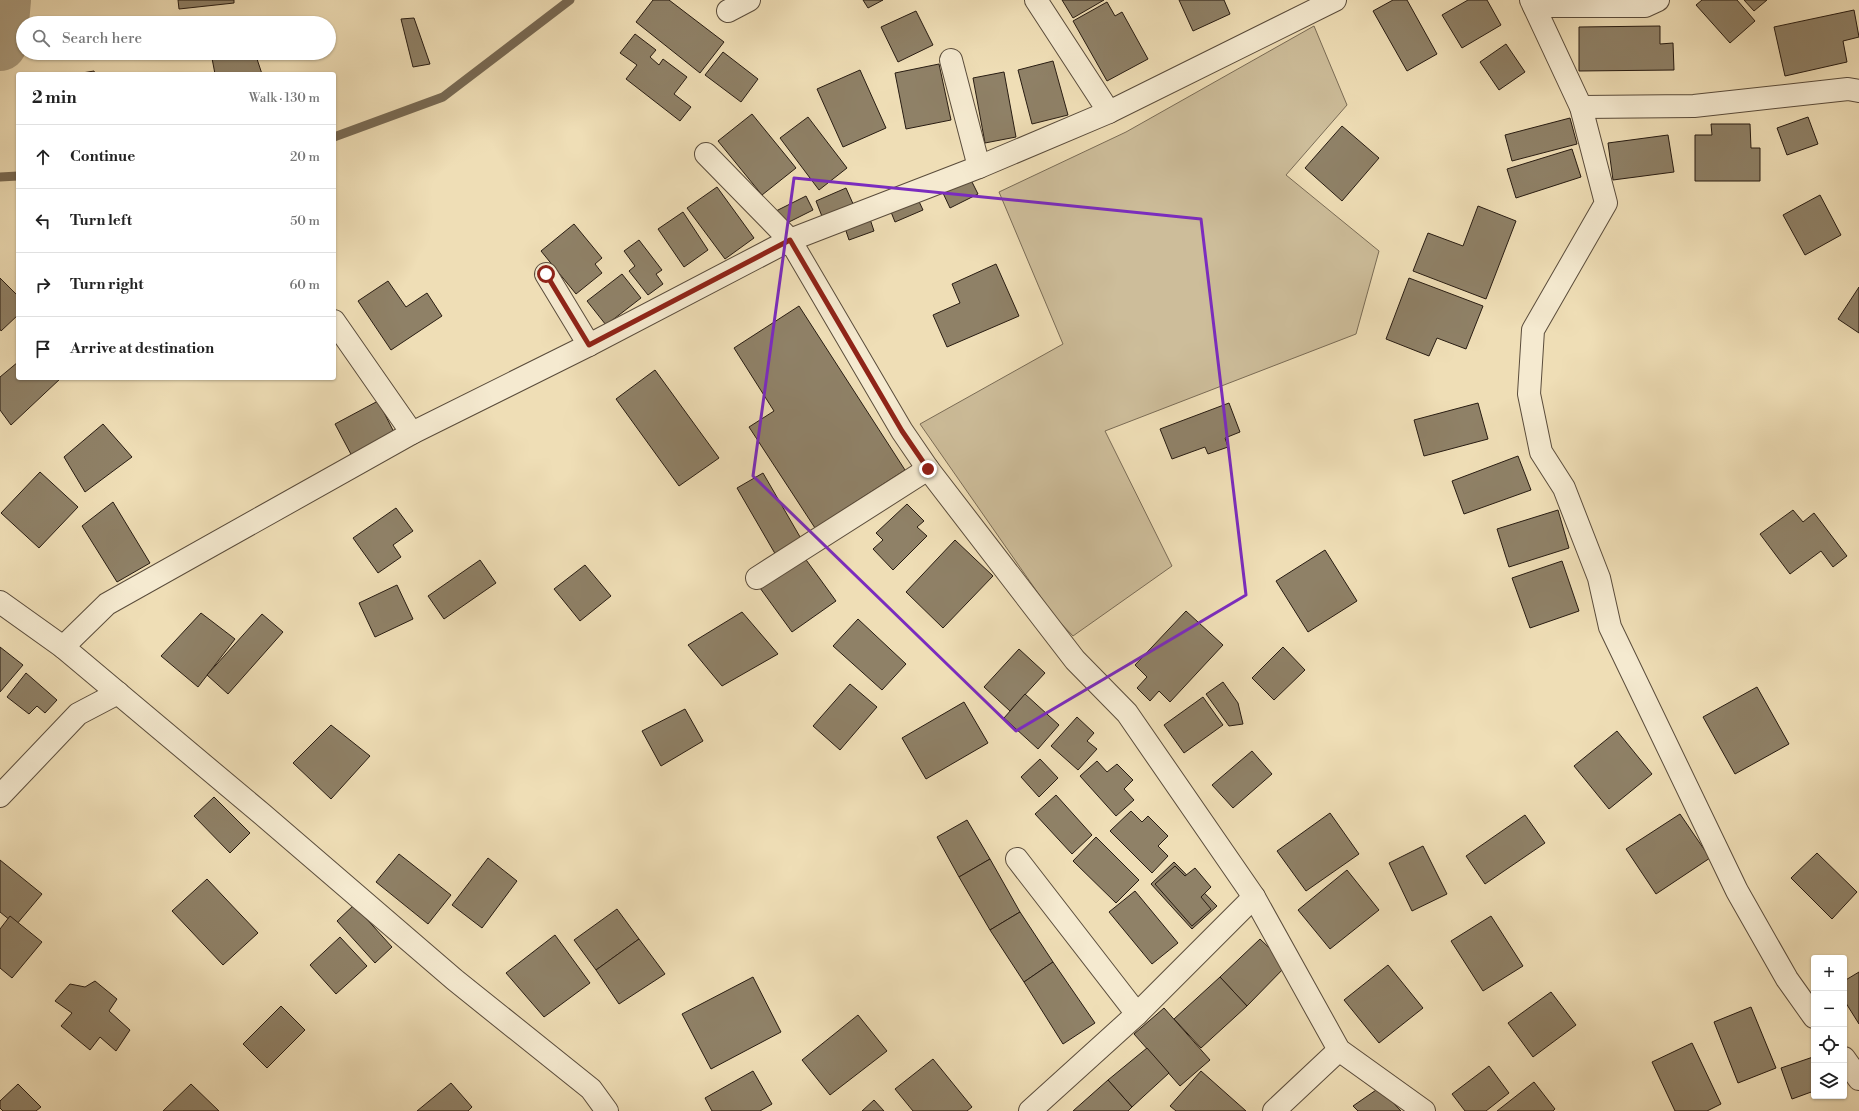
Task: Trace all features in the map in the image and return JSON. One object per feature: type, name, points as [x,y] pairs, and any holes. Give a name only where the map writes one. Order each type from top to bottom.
[{"type":"street","points":[[728,11],[749,0]]},
{"type":"street","points":[[1036,0],[1109,112]]},
{"type":"street","points":[[63,647],[107,604],[412,433],[589,345],[790,240],[979,166],[1109,112],[1335,0]]},
{"type":"street","points":[[1658,0],[1645,6],[1533,3],[1581,107],[1606,203],[1533,330],[1529,394],[1540,452],[1564,488],[1598,578],[1610,627],[1734,884],[1786,979],[1811,1013]]},
{"type":"street","points":[[951,60],[979,166]]},
{"type":"street","points":[[1581,107],[1694,106],[1848,89],[1859,91]]},
{"type":"street","points":[[706,154],[790,240],[902,431],[928,469],[1075,660],[1127,713],[1254,897],[1339,1050],[1424,1111]]},
{"type":"street","points":[[546,274],[589,345]]},
{"type":"street","points":[[336,324],[412,433]]},
{"type":"street","points":[[757,578],[928,469]]},
{"type":"street","points":[[0,602],[63,647],[262,814],[455,980],[591,1089],[607,1111]]},
{"type":"street","points":[[0,796],[78,714],[118,693]]},
{"type":"street","points":[[1018,859],[1136,1014]]},
{"type":"street","points":[[1030,1111],[1136,1014],[1254,897]]},
{"type":"street","points":[[1274,1111],[1339,1050]]},
{"type":"street","points":[[1847,1062],[1859,1079]]},
{"type":"highlighted area","points":[[794,178],[1201,219],[1246,595],[1016,731],[753,476]]},
{"type":"shaded area","points":[[1314,26],[1347,105],[1286,175],[1379,251],[1356,334],[1105,431],[1172,566],[1073,636],[1054,616],[920,424],[1063,344],[999,192],[1126,132]]},
{"type":"building","points":[[178,0],[234,0],[234,3],[179,9]]},
{"type":"building","points":[[653,0],[669,0],[724,42],[700,73],[636,22]]},
{"type":"building","points":[[863,0],[883,0],[868,8]]},
{"type":"building","points":[[1062,0],[1104,0],[1073,18]]},
{"type":"building","points":[[1179,0],[1224,0],[1230,14],[1193,31]]},
{"type":"building","points":[[1393,0],[1407,0],[1437,54],[1407,71],[1373,11]]},
{"type":"building","points":[[1468,0],[1487,0],[1501,25],[1462,48],[1442,15]]},
{"type":"building","points":[[1702,0],[1737,0],[1755,21],[1730,43],[1696,5]]},
{"type":"building","points":[[1744,0],[1767,0],[1754,11]]},
{"type":"building","points":[[1107,2],[1115,16],[1122,12],[1148,59],[1107,81],[1073,21]]},
{"type":"building","points":[[1854,10],[1859,37],[1843,41],[1847,62],[1785,76],[1774,27]]},
{"type":"building","points":[[916,11],[933,45],[898,62],[881,27]]},
{"type":"building","points":[[414,18],[430,64],[413,67],[401,19]]},
{"type":"building","points":[[1660,26],[1660,44],[1673,43],[1674,70],[1579,71],[1579,27]]},
{"type":"building","points":[[635,34],[656,50],[650,57],[659,65],[663,59],[687,77],[674,94],[691,107],[680,121],[626,79],[637,65],[620,53]]},
{"type":"building","points":[[1506,44],[1525,72],[1499,90],[1480,62]]},
{"type":"building","points":[[723,52],[758,79],[741,102],[705,75]]},
{"type":"building","points":[[212,60],[257,60],[261,72],[215,72]]},
{"type":"building","points":[[1053,61],[1068,115],[1032,124],[1018,70]]},
{"type":"building","points":[[939,64],[951,120],[906,129],[895,73]]},
{"type":"building","points":[[860,70],[886,128],[843,147],[817,89]]},
{"type":"building","points":[[1004,72],[1016,137],[985,143],[973,78]]},
{"type":"building","points":[[752,114],[796,168],[762,195],[718,141]]},
{"type":"building","points":[[808,117],[847,168],[819,190],[780,138]]},
{"type":"building","points":[[1808,117],[1818,144],[1787,155],[1777,128]]},
{"type":"building","points":[[1570,118],[1577,144],[1512,161],[1505,135]]},
{"type":"building","points":[[1711,124],[1750,124],[1751,148],[1760,148],[1760,181],[1695,181],[1695,135],[1712,135]]},
{"type":"building","points":[[1342,126],[1379,158],[1342,201],[1305,168]]},
{"type":"building","points":[[1668,135],[1674,172],[1613,180],[1608,143]]},
{"type":"building","points":[[1572,149],[1581,177],[1516,198],[1507,169]]},
{"type":"building","points":[[971,180],[978,194],[950,208],[943,193]]},
{"type":"building","points":[[717,187],[754,238],[725,259],[687,208]]},
{"type":"building","points":[[846,188],[854,206],[823,219],[816,201]]},
{"type":"building","points":[[916,195],[923,210],[895,222],[889,207]]},
{"type":"building","points":[[1820,195],[1841,235],[1805,255],[1783,215]]},
{"type":"building","points":[[806,196],[813,210],[783,225],[776,211]]},
{"type":"building","points":[[1478,206],[1516,221],[1486,299],[1413,271],[1428,233],[1463,246]]},
{"type":"building","points":[[683,212],[708,250],[684,267],[658,229]]},
{"type":"building","points":[[870,219],[874,231],[849,240],[845,228]]},
{"type":"building","points":[[574,224],[602,258],[595,264],[602,273],[576,294],[541,251]]},
{"type":"building","points":[[639,240],[662,270],[656,274],[663,284],[648,295],[629,271],[635,266],[624,251]]},
{"type":"building","points":[[996,264],[1019,316],[947,347],[933,315],[960,303],[952,284]]},
{"type":"building","points":[[622,274],[641,298],[606,325],[587,301]]},
{"type":"building","points":[[0,278],[16,294],[16,317],[1,331]]},
{"type":"building","points":[[1409,278],[1483,306],[1466,349],[1437,338],[1429,356],[1386,339]]},
{"type":"building","points":[[388,281],[406,307],[427,293],[442,316],[391,350],[358,301]]},
{"type":"building","points":[[1859,287],[1859,333],[1838,319]]},
{"type":"building","points":[[799,306],[905,470],[815,528],[749,427],[774,411],[734,348]]},
{"type":"building","points":[[16,364],[16,380],[59,380],[11,425],[0,410],[0,377]]},
{"type":"building","points":[[655,370],[719,458],[679,486],[616,399]]},
{"type":"building","points":[[378,401],[396,436],[353,458],[335,424]]},
{"type":"building","points":[[1229,403],[1240,432],[1225,438],[1228,447],[1208,454],[1205,447],[1172,459],[1160,429]]},
{"type":"building","points":[[1478,403],[1488,439],[1424,456],[1414,420]]},
{"type":"building","points":[[103,424],[132,457],[85,492],[64,457]]},
{"type":"building","points":[[1518,456],[1531,490],[1464,514],[1452,481]]},
{"type":"building","points":[[40,472],[78,507],[39,548],[1,513]]},
{"type":"building","points":[[763,473],[803,542],[777,557],[737,488]]},
{"type":"building","points":[[113,502],[150,563],[117,582],[82,526]]},
{"type":"building","points":[[907,504],[924,521],[917,527],[927,536],[893,570],[873,549],[883,540],[876,533]]},
{"type":"building","points":[[396,508],[413,531],[393,545],[401,557],[378,573],[353,538]]},
{"type":"building","points":[[1558,510],[1569,548],[1509,567],[1497,529]]},
{"type":"building","points":[[1793,510],[1803,522],[1814,513],[1847,556],[1833,567],[1821,551],[1790,574],[1760,534]]},
{"type":"building","points":[[955,540],[993,576],[943,628],[906,592]]},
{"type":"building","points":[[1325,550],[1357,601],[1308,632],[1276,581]]},
{"type":"building","points":[[804,557],[836,601],[792,632],[760,588]]},
{"type":"building","points":[[480,560],[496,583],[444,619],[428,596]]},
{"type":"building","points":[[1562,561],[1579,611],[1530,628],[1512,578]]},
{"type":"building","points":[[585,565],[611,596],[580,621],[554,589]]},
{"type":"building","points":[[397,585],[413,619],[375,637],[359,603]]},
{"type":"building","points":[[1186,611],[1223,645],[1170,702],[1159,691],[1150,701],[1137,688],[1147,677],[1135,665]]},
{"type":"building","points":[[742,612],[778,654],[722,686],[688,645]]},
{"type":"building","points":[[201,613],[235,639],[198,687],[161,656]]},
{"type":"building","points":[[262,614],[283,632],[228,694],[207,675]]},
{"type":"building","points":[[858,619],[906,664],[882,690],[833,646]]},
{"type":"building","points":[[0,647],[23,665],[0,692]]},
{"type":"building","points":[[1283,647],[1305,670],[1274,700],[1252,678]]},
{"type":"building","points":[[1019,649],[1045,673],[1010,711],[984,687]]},
{"type":"building","points":[[26,673],[57,700],[45,713],[37,706],[29,714],[7,697]]},
{"type":"building","points":[[1223,682],[1238,703],[1243,724],[1229,726],[1206,694]]},
{"type":"building","points":[[850,684],[877,707],[840,750],[813,726]]},
{"type":"building","points":[[1757,687],[1789,744],[1735,774],[1703,717]]},
{"type":"building","points":[[1025,694],[1059,725],[1038,749],[1004,718]]},
{"type":"building","points":[[1203,697],[1223,725],[1184,753],[1164,725]]},
{"type":"building","points":[[964,702],[988,743],[926,779],[902,738]]},
{"type":"building","points":[[685,709],[703,741],[661,766],[642,731]]},
{"type":"building","points":[[1077,717],[1094,733],[1087,741],[1097,749],[1078,770],[1051,746]]},
{"type":"building","points":[[331,725],[370,756],[331,799],[293,763]]},
{"type":"building","points":[[1617,731],[1652,774],[1609,809],[1574,766]]},
{"type":"building","points":[[1252,751],[1272,774],[1233,808],[1212,785]]},
{"type":"building","points":[[1040,759],[1058,778],[1039,797],[1021,777]]},
{"type":"building","points":[[1097,761],[1107,772],[1117,764],[1133,780],[1124,789],[1134,800],[1116,816],[1080,776]]},
{"type":"building","points":[[1056,795],[1092,835],[1072,854],[1035,814]]},
{"type":"building","points":[[214,797],[250,833],[230,853],[194,816]]},
{"type":"building","points":[[1131,811],[1142,822],[1148,816],[1168,836],[1158,846],[1168,856],[1152,873],[1110,831]]},
{"type":"building","points":[[1330,813],[1359,854],[1306,891],[1277,851]]},
{"type":"building","points":[[1680,814],[1710,858],[1656,894],[1626,849]]},
{"type":"building","points":[[1525,815],[1545,843],[1485,884],[1466,856]]},
{"type":"building","points":[[967,820],[990,859],[959,877],[937,837]]},
{"type":"building","points":[[1096,837],[1139,880],[1116,903],[1073,861]]},
{"type":"building","points":[[1423,846],[1447,894],[1412,911],[1389,863]]},
{"type":"building","points":[[1817,853],[1857,892],[1832,919],[1791,878]]},
{"type":"building","points":[[399,854],[451,895],[428,924],[376,882]]},
{"type":"building","points":[[488,858],[517,881],[482,928],[452,905]]},
{"type":"building","points":[[990,859],[1020,912],[990,930],[959,877]]},
{"type":"building","points":[[0,860],[42,894],[16,925],[0,912]]},
{"type":"building","points":[[1174,862],[1217,906],[1192,929],[1151,884]]},
{"type":"building","points":[[1175,866],[1185,876],[1195,868],[1211,887],[1201,897],[1211,909],[1192,926],[1155,884]]},
{"type":"building","points":[[1347,870],[1379,910],[1330,949],[1298,910]]},
{"type":"building","points":[[207,879],[258,933],[223,965],[172,911]]},
{"type":"building","points":[[1135,891],[1178,943],[1152,964],[1109,912]]},
{"type":"building","points":[[354,905],[392,947],[375,963],[337,921]]},
{"type":"building","points":[[617,909],[639,939],[596,970],[574,940]]},
{"type":"building","points":[[1020,912],[1053,962],[1024,982],[990,930]]},
{"type":"building","points":[[10,916],[42,942],[12,978],[0,968],[0,929]]},
{"type":"building","points":[[1491,916],[1523,966],[1483,991],[1451,941]]},
{"type":"building","points":[[555,935],[590,983],[544,1017],[506,973]]},
{"type":"building","points":[[340,937],[367,966],[336,994],[310,965]]},
{"type":"building","points":[[639,939],[665,974],[619,1004],[596,970]]},
{"type":"building","points":[[1260,939],[1287,965],[1247,1006],[1220,977]]},
{"type":"building","points":[[1053,962],[1095,1023],[1063,1044],[1024,982]]},
{"type":"building","points":[[1388,965],[1423,1008],[1379,1043],[1344,1000]]},
{"type":"building","points":[[1859,972],[1859,1024],[1847,1005],[1847,979]]},
{"type":"building","points":[[753,977],[781,1032],[711,1069],[682,1014]]},
{"type":"building","points":[[1220,977],[1247,1006],[1201,1048],[1174,1019]]},
{"type":"building","points":[[95,981],[117,999],[109,1011],[130,1030],[116,1051],[100,1037],[90,1050],[61,1026],[72,1013],[55,1001],[70,984],[85,987]]},
{"type":"building","points":[[1551,992],[1576,1025],[1533,1057],[1508,1023]]},
{"type":"building","points":[[281,1006],[305,1030],[267,1068],[243,1044]]},
{"type":"building","points":[[1751,1007],[1776,1068],[1738,1083],[1714,1022]]},
{"type":"building","points":[[1164,1008],[1210,1060],[1180,1086],[1134,1034]]},
{"type":"building","points":[[858,1015],[887,1051],[830,1095],[802,1060]]},
{"type":"building","points":[[1692,1043],[1721,1104],[1707,1111],[1675,1111],[1652,1062]]},
{"type":"building","points":[[1147,1048],[1169,1073],[1132,1107],[1108,1080]]},
{"type":"building","points":[[1811,1058],[1811,1092],[1792,1099],[1781,1068]]},
{"type":"building","points":[[933,1059],[972,1107],[967,1111],[913,1111],[895,1089]]},
{"type":"building","points":[[1489,1066],[1509,1093],[1486,1111],[1465,1111],[1452,1094]]},
{"type":"building","points":[[753,1071],[772,1104],[760,1111],[712,1111],[705,1098]]},
{"type":"building","points":[[1201,1071],[1246,1111],[1176,1111],[1170,1106]]},
{"type":"building","points":[[1108,1080],[1132,1107],[1128,1111],[1073,1111]]},
{"type":"building","points":[[1534,1082],[1555,1109],[1553,1111],[1497,1111]]},
{"type":"building","points":[[451,1083],[472,1107],[468,1111],[417,1111]]},
{"type":"building","points":[[18,1084],[41,1107],[36,1111],[3,1111],[0,1108],[0,1101]]},
{"type":"building","points":[[191,1084],[219,1111],[163,1111]]},
{"type":"building","points":[[1379,1088],[1401,1111],[1358,1111],[1353,1106]]},
{"type":"building","points":[[874,1100],[884,1111],[862,1111]]},
{"type":"waterway","points":[[0,44],[4,0]]},
{"type":"waterway","points":[[336,136],[443,97],[570,0]]},
{"type":"waterway","points":[[0,177],[16,176]]},
{"type":"route","points":[[546,274],[589,345],[790,240],[902,431],[928,469]]}]
